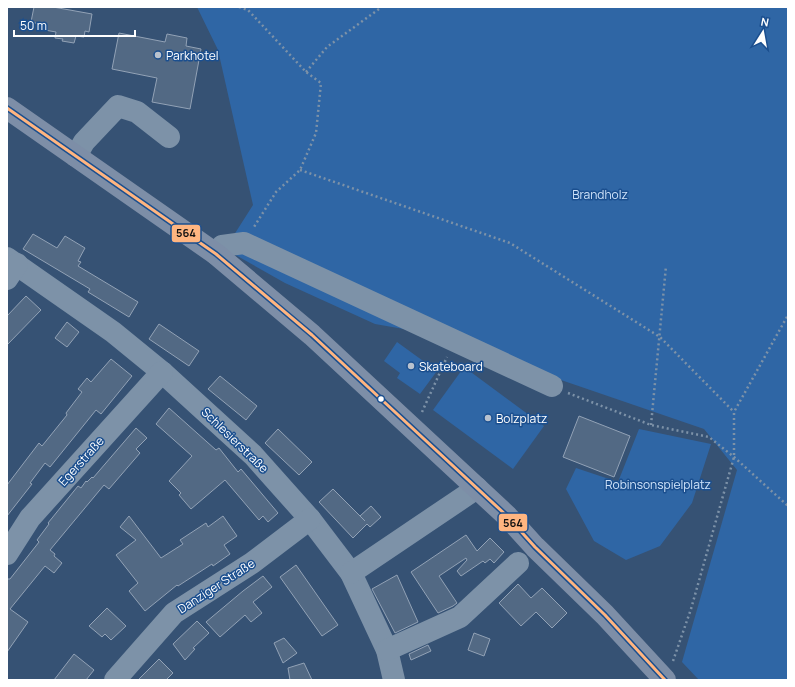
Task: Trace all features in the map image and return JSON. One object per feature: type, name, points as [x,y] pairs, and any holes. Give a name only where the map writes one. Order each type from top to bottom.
[{"type":"main road","points":[[7,108],[216,254],[312,335],[477,488],[605,615],[668,673]]},
{"type":"street","points":[[76,156],[84,142],[118,106],[137,112],[169,137]]},
{"type":"street","points":[[216,254],[222,246],[244,243],[552,386]]},
{"type":"street","name":"Schlesierstraße","points":[[10,267],[113,332],[162,372],[253,455],[310,519],[351,573],[387,650],[394,680]]},
{"type":"street","name":"Egerstraße","points":[[7,554],[30,518],[162,372]]},
{"type":"street","points":[[351,573],[477,488]]},
{"type":"street","name":"Danziger Straße","points":[[115,680],[174,613],[252,563],[310,519]]},
{"type":"street","points":[[387,650],[460,617],[518,563]]},
{"type":"path","points":[[238,7],[248,10],[306,72],[321,83],[316,133],[300,170],[276,192],[244,243]]},
{"type":"path","points":[[306,72],[327,47],[379,9]]},
{"type":"path","points":[[300,170],[510,243],[660,337],[734,412]]},
{"type":"path","points":[[651,425],[666,266]]},
{"type":"path","points":[[668,673],[691,609],[734,457],[734,412],[788,315]]},
{"type":"path","points":[[421,414],[455,340]]},
{"type":"path","points":[[552,386],[651,425],[709,437],[734,457],[788,506]]},
{"type":"green space","name":"Brandholz","points":[[197,7],[788,7],[788,680],[699,680],[682,662],[737,470],[704,429],[561,380],[461,339],[375,324],[285,283],[225,249],[253,205],[218,50]]},
{"type":"green space","name":"Skateboard","points":[[397,342],[437,371],[420,394],[397,378],[400,373],[384,361]]},
{"type":"green space","name":"Bolzplatz","points":[[464,367],[544,426],[513,469],[433,410]]},
{"type":"green space","name":"Robinsonspielplatz","points":[[639,429],[711,444],[692,503],[660,546],[626,560],[594,541],[566,489],[576,468],[618,482]]},
{"type":"building","points":[[34,7],[53,7],[92,14],[89,32],[85,31],[84,37],[76,36],[74,43],[55,38],[56,32],[39,29],[40,24],[31,22]]},
{"type":"building","points":[[119,33],[165,42],[167,34],[187,38],[186,46],[201,49],[190,109],[152,102],[157,78],[112,69]]},
{"type":"building","points":[[33,234],[57,248],[65,236],[85,248],[78,261],[81,262],[78,266],[138,302],[129,317],[88,292],[90,289],[23,249]]},
{"type":"building","points":[[26,296],[41,310],[7,345],[7,316]]},
{"type":"building","points":[[67,322],[79,332],[67,347],[55,338]]},
{"type":"building","points":[[159,324],[199,351],[189,366],[149,339]]},
{"type":"building","points":[[111,359],[132,376],[101,414],[96,410],[50,467],[45,463],[30,483],[32,484],[7,516],[7,485],[39,443],[42,446],[67,415],[66,413],[82,392],[78,389],[87,378],[91,382]]},
{"type":"building","points":[[220,376],[257,406],[246,420],[208,389]]},
{"type":"building","points":[[169,408],[216,450],[219,448],[238,472],[241,469],[278,513],[268,522],[263,516],[259,520],[225,480],[191,509],[179,495],[181,493],[169,481],[192,456],[156,424]]},
{"type":"building","points":[[579,416],[630,436],[614,477],[563,457]]},
{"type":"building","points":[[136,428],[147,438],[136,449],[140,453],[109,489],[104,485],[50,550],[62,563],[54,573],[45,566],[10,609],[28,622],[7,652],[7,579],[10,579],[39,542],[37,540],[49,524],[48,523],[78,486],[81,488],[86,481],[87,482],[92,477],[93,478]]},
{"type":"building","points":[[278,429],[312,462],[299,475],[265,443]]},
{"type":"building","points":[[333,489],[360,516],[371,506],[381,517],[370,527],[367,524],[353,538],[319,502]]},
{"type":"building","points":[[129,516],[161,558],[183,544],[180,540],[206,523],[208,527],[223,516],[237,536],[224,545],[230,554],[213,566],[212,564],[178,586],[177,585],[145,611],[129,591],[138,583],[116,555],[136,540],[120,527]]},
{"type":"building","points":[[466,535],[477,551],[490,538],[504,552],[494,563],[490,559],[485,563],[483,561],[461,576],[457,571],[467,560],[466,558],[439,576],[457,603],[438,613],[411,572]]},
{"type":"building","points":[[296,565],[338,625],[322,636],[280,577]]},
{"type":"building","points":[[397,575],[418,622],[395,633],[372,589]]},
{"type":"building","points":[[263,576],[272,587],[253,602],[262,613],[251,622],[245,615],[220,637],[206,622]]},
{"type":"building","points":[[518,584],[531,598],[542,588],[567,613],[552,628],[536,612],[521,626],[499,603]]},
{"type":"building","points":[[107,608],[126,626],[111,640],[105,634],[102,637],[89,626]]},
{"type":"building","points":[[197,621],[209,633],[193,648],[195,649],[185,660],[173,644]]},
{"type":"building","points":[[474,633],[490,639],[484,656],[468,650]]},
{"type":"building","points":[[284,638],[297,653],[283,663],[274,643]]},
{"type":"building","points":[[428,645],[431,651],[411,660],[409,654]]},
{"type":"building","points":[[74,654],[94,670],[86,680],[54,680]]},
{"type":"building","points":[[159,659],[173,673],[166,680],[138,680]]},
{"type":"building","points":[[304,663],[312,680],[290,680],[288,668]]},
{"type":"transit line","name":"564","points":[[7,108],[216,254],[312,335],[507,516],[535,547],[605,615],[665,680]]},
{"type":"place","name":"Parkhotel","points":[[158,55]]},
{"type":"place","name":"Skateboard","points":[[411,366]]},
{"type":"place","name":"Bolzplatz","points":[[488,418]]}]
